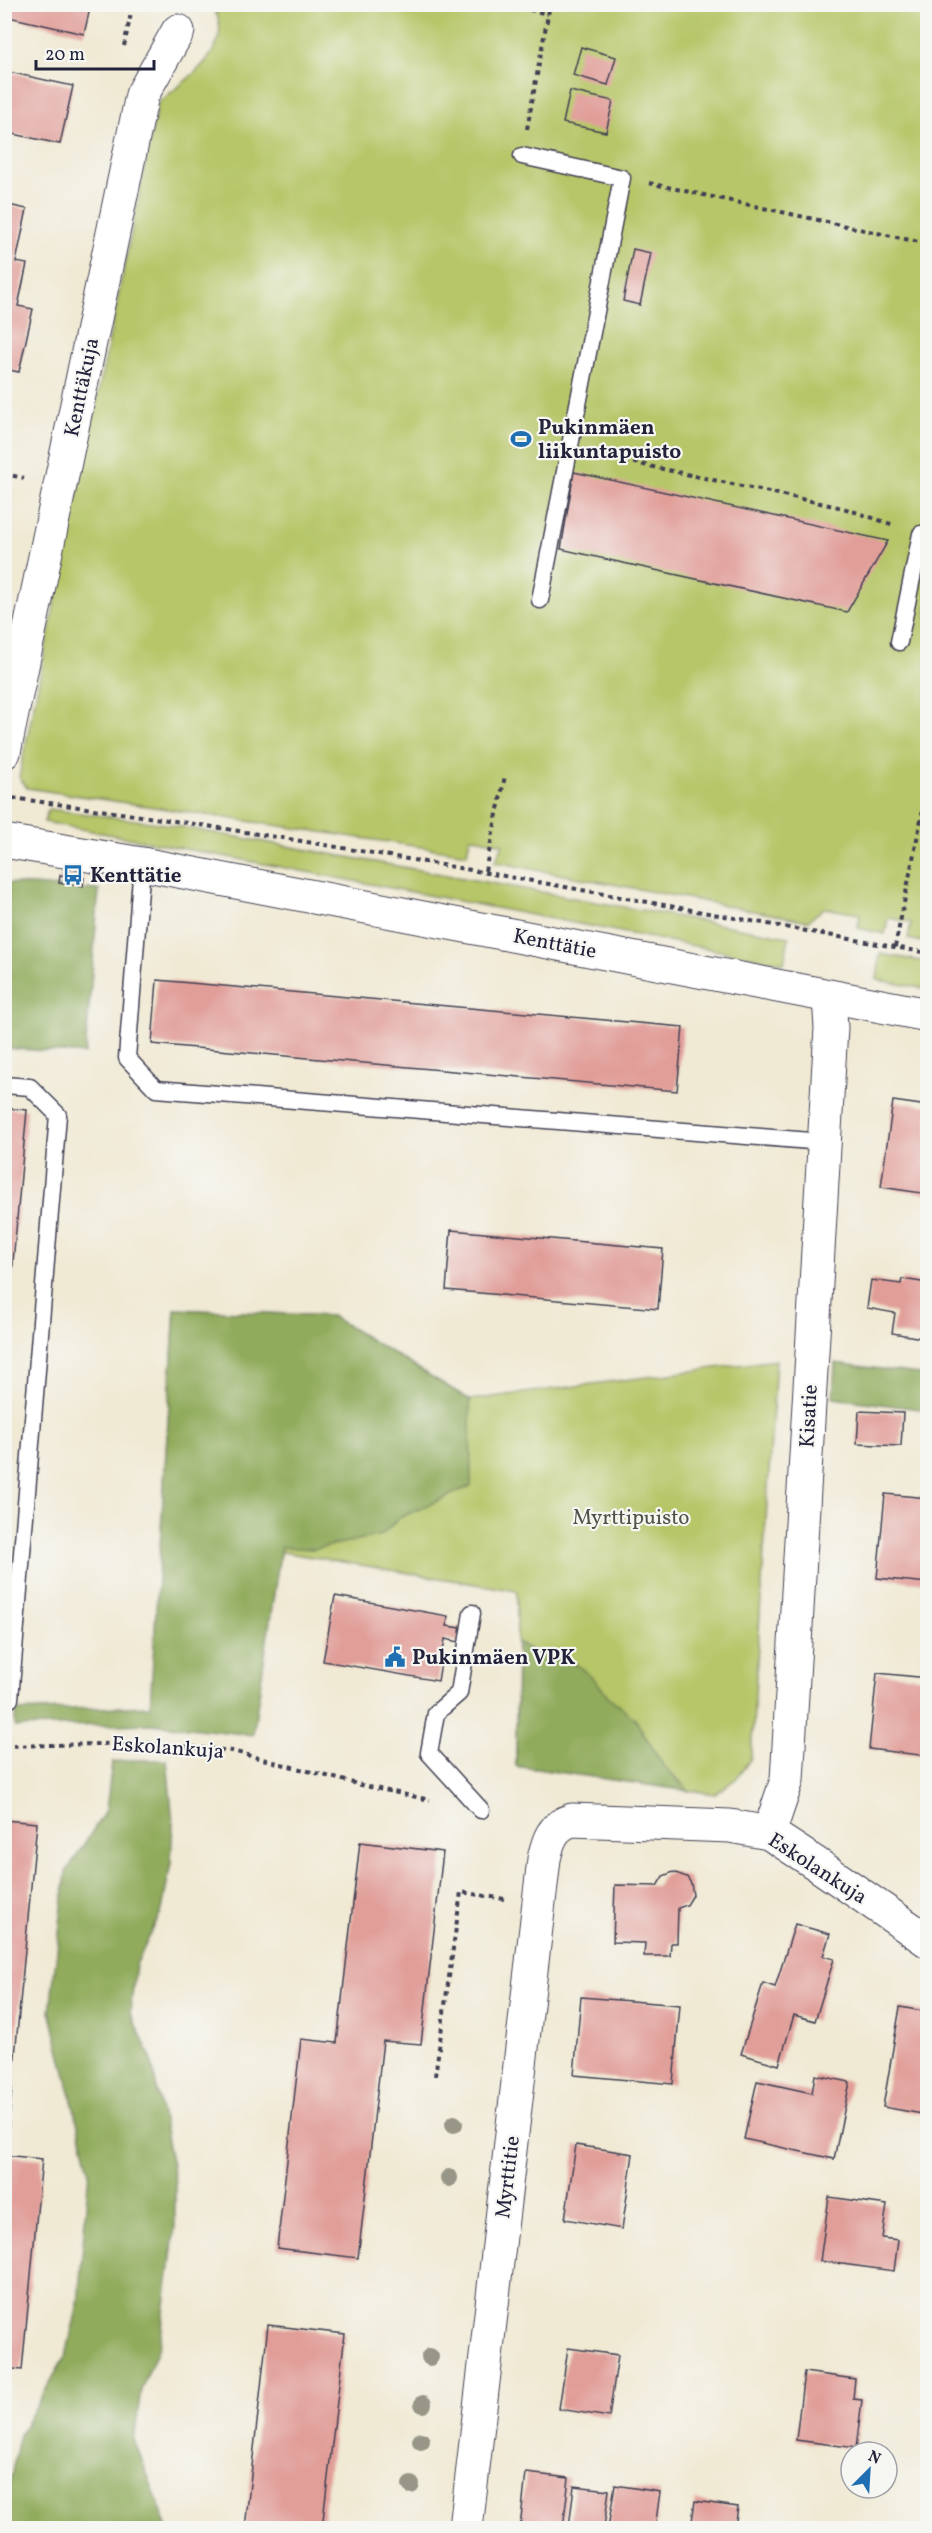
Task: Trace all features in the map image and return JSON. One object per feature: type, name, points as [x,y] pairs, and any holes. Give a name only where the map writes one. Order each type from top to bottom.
[{"type":"street","name":"Kenttäkuja","points":[[4,752],[142,95],[178,31]]},
{"type":"street","name":"Kenttätie","points":[[4,841],[142,864],[927,1015]]},
{"type":"street","name":"Kisatie","points":[[768,1833],[787,1779],[831,1028],[829,997]]},
{"type":"street","name":"Eskolankuja","points":[[556,1828],[572,1820],[595,1820],[730,1826],[768,1833],[927,1941]]},
{"type":"street","name":"Myrttitie","points":[[466,2529],[544,1859],[549,1837],[556,1828]]},
{"type":"lane","points":[[522,156],[622,178],[540,600]]},
{"type":"lane","points":[[899,642],[921,534]]},
{"type":"lane","points":[[142,864],[128,1058],[156,1089],[824,1142]]},
{"type":"lane","points":[[4,1085],[30,1087],[58,1115],[10,1699]]},
{"type":"lane","points":[[472,1613],[459,1693],[436,1713],[429,1753],[481,1810]]},
{"type":"path","points":[[503,4],[548,14]]},
{"type":"path","points":[[522,156],[550,4]]},
{"type":"path","points":[[622,178],[927,244]]},
{"type":"path","points":[[570,449],[843,508],[921,534]]},
{"type":"path","points":[[4,474],[26,478]]},
{"type":"path","points":[[485,871],[505,776]]},
{"type":"path","points":[[894,947],[927,784]]},
{"type":"path","points":[[4,797],[141,815],[485,871],[927,953]]},
{"type":"path","name":"Eskolankuja","points":[[4,1746],[148,1743],[232,1751],[328,1776]]},
{"type":"path","points":[[435,2076],[461,1892],[511,1900]]},
{"type":"green space","name":"Pukinmäen liikuntapuisto","points":[[211,5],[927,5],[927,943],[908,939],[911,922],[888,918],[885,934],[858,928],[860,914],[824,908],[808,921],[495,862],[503,844],[470,837],[467,854],[27,788],[19,777],[158,103],[195,72],[215,48],[219,34],[218,20]]},
{"type":"green space","points":[[48,809],[159,823],[789,937],[784,963],[44,822]]},
{"type":"green space","points":[[5,883],[99,890],[85,1054],[5,1048]]},
{"type":"green space","points":[[880,954],[927,962],[927,989],[877,980]]},
{"type":"green space","name":"Myrttipuisto","points":[[175,1309],[331,1316],[470,1400],[776,1360],[751,1758],[737,1778],[715,1794],[516,1766],[517,1591],[161,1532]]},
{"type":"green space","points":[[175,1309],[331,1316],[470,1400],[471,1486],[399,1518],[382,1535],[314,1549],[281,1547],[253,1735],[152,1724],[15,1727],[15,1711],[150,1706]]},
{"type":"green space","points":[[835,1363],[927,1375],[927,1410],[833,1398]]},
{"type":"green space","points":[[517,1642],[534,1652],[577,1665],[596,1681],[608,1696],[635,1719],[663,1765],[689,1791],[516,1766]]},
{"type":"green space","points":[[167,1760],[173,1822],[171,1863],[162,1910],[136,1965],[130,2012],[151,2058],[175,2182],[175,2226],[160,2344],[141,2390],[134,2440],[168,2528],[11,2528],[6,2500],[20,2434],[66,2355],[78,2305],[89,2170],[50,2011],[66,1872],[106,1810],[112,1762]]},
{"type":"building","points":[[4,4],[91,4],[84,34],[4,16]]},
{"type":"building","points":[[581,47],[616,57],[608,85],[573,75]]},
{"type":"building","points":[[4,71],[73,86],[60,144],[4,132]]},
{"type":"building","points":[[570,91],[613,101],[606,132],[563,123]]},
{"type":"building","points":[[4,204],[27,209],[16,262],[27,264],[18,306],[33,309],[19,372],[4,369]]},
{"type":"building","points":[[633,249],[651,253],[640,305],[623,301]]},
{"type":"building","points":[[574,472],[888,541],[847,612],[614,561],[561,549]]},
{"type":"building","points":[[60,875],[84,878],[83,886],[59,883]]},
{"type":"building","points":[[157,980],[683,1027],[677,1091],[152,1044]]},
{"type":"building","points":[[893,1101],[928,1106],[928,1194],[881,1187]]},
{"type":"building","points":[[4,1108],[27,1110],[6,1339],[4,1339]]},
{"type":"building","points":[[451,1230],[663,1249],[658,1309],[446,1290]]},
{"type":"building","points":[[902,1279],[928,1283],[928,1339],[892,1333],[895,1313],[867,1308],[871,1280],[901,1284]]},
{"type":"building","points":[[859,1411],[903,1413],[901,1446],[857,1444]]},
{"type":"building","points":[[885,1494],[928,1498],[928,1583],[877,1578]]},
{"type":"building","points":[[335,1596],[448,1616],[447,1626],[461,1628],[459,1642],[445,1639],[438,1681],[323,1661]]},
{"type":"building","points":[[877,1673],[928,1678],[928,1756],[869,1749]]},
{"type":"building","points":[[4,1820],[37,1823],[6,2151],[4,2151]]},
{"type":"building","points":[[360,1842],[443,1852],[421,2044],[383,2041],[358,2258],[277,2248],[301,2039],[337,2043]]},
{"type":"building","points":[[673,1872],[687,1877],[691,1883],[693,1895],[687,1905],[678,1908],[677,1943],[671,1943],[670,1956],[644,1956],[645,1943],[613,1942],[615,1885],[657,1886],[663,1876]]},
{"type":"building","points":[[795,1924],[830,1934],[823,1956],[834,1959],[815,2021],[794,2015],[779,2065],[741,2054],[763,1983],[775,1987]]},
{"type":"building","points":[[581,1997],[680,2005],[673,2084],[574,2075]]},
{"type":"building","points":[[900,2007],[928,2012],[928,2115],[883,2107]]},
{"type":"building","points":[[815,2075],[850,2082],[834,2159],[744,2139],[757,2081],[812,2093]]},
{"type":"building","points":[[576,2145],[633,2154],[622,2229],[565,2219]]},
{"type":"building","points":[[4,2155],[42,2159],[22,2370],[4,2368]]},
{"type":"building","points":[[829,2197],[887,2205],[882,2238],[898,2240],[894,2271],[820,2261]]},
{"type":"building","points":[[268,2325],[345,2334],[322,2528],[245,2528]]},
{"type":"building","points":[[568,2348],[618,2355],[609,2417],[559,2409]]},
{"type":"building","points":[[804,2372],[855,2379],[853,2399],[862,2400],[857,2440],[839,2440],[839,2446],[796,2440]]},
{"type":"building","points":[[526,2473],[569,2478],[563,2528],[520,2528]]},
{"type":"building","points":[[615,2485],[660,2492],[655,2528],[608,2528]]},
{"type":"building","points":[[574,2486],[609,2490],[604,2528],[569,2528]]},
{"type":"building","points":[[695,2501],[738,2507],[735,2528],[691,2528]]},
{"type":"place","name":"Pukinmäen liikuntapuisto","points":[[521,439]]},
{"type":"place","name":"Kenttätie","points":[[73,875]]},
{"type":"place","name":"Pukinmäen VPK","points":[[395,1657]]}]
